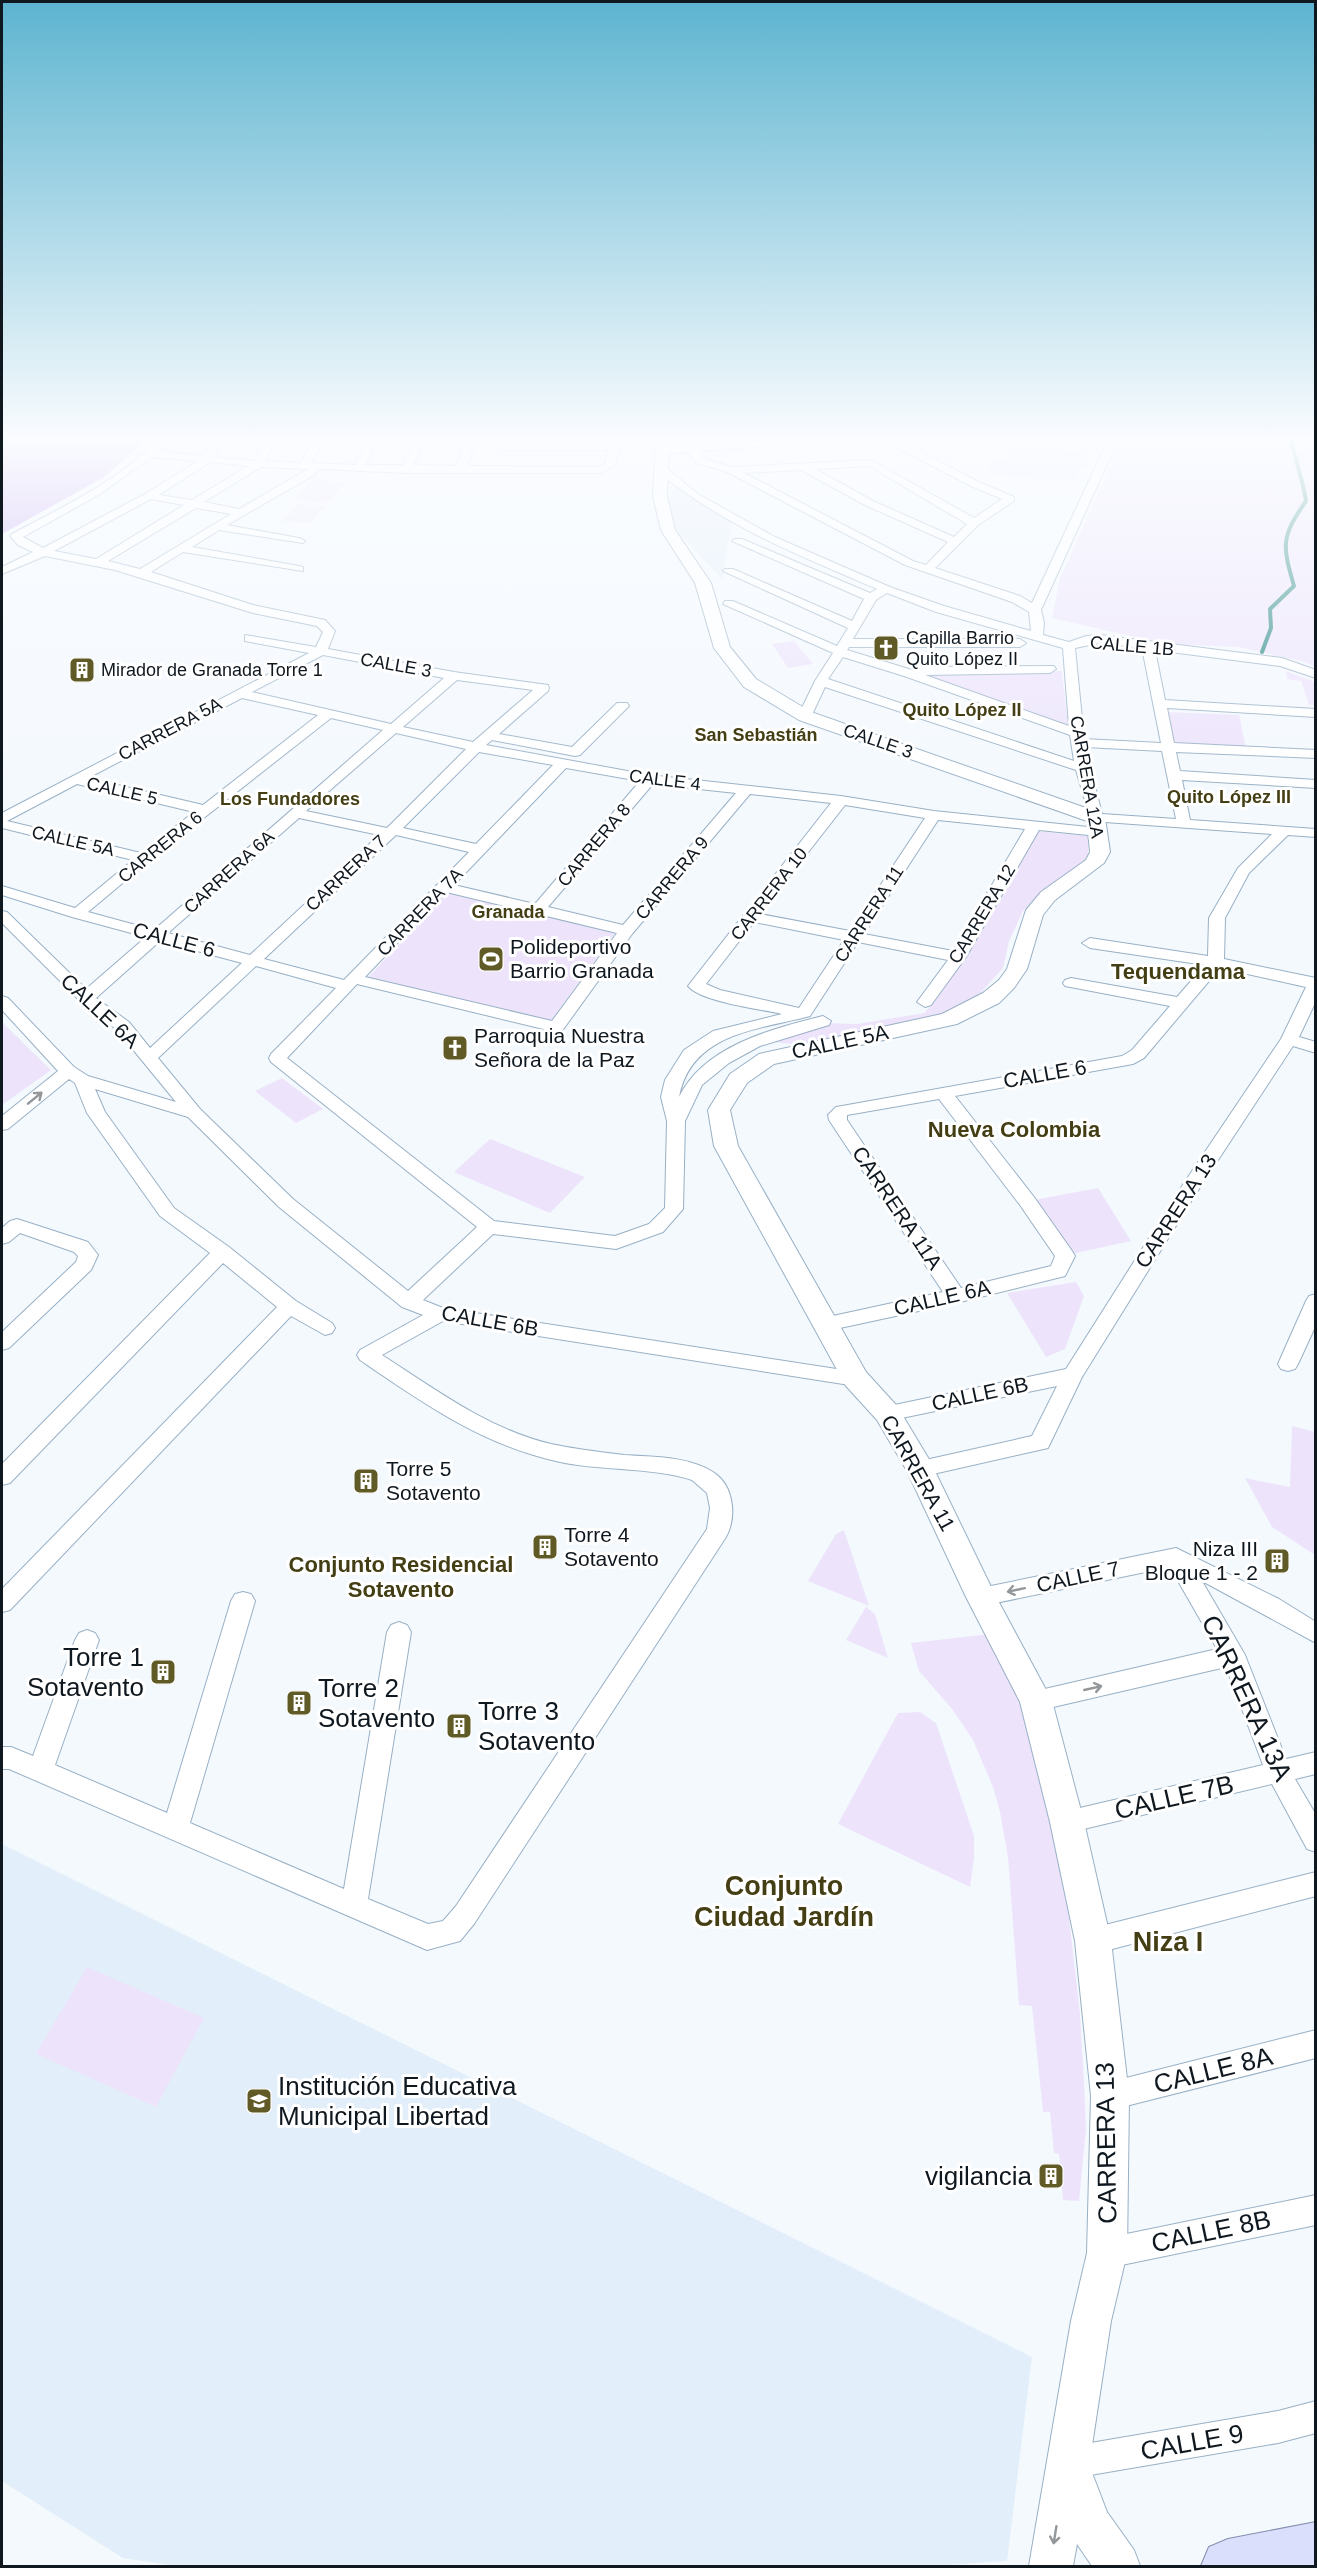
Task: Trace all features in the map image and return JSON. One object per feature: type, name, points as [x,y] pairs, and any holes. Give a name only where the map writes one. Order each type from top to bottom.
[{"type":"main road","points":[[1228,2566],[1316,2549]]},
{"type":"street","points":[[2,571],[34,557]]},
{"type":"street","points":[[71,557],[142,573],[252,608],[321,623],[329,631],[320,652]]},
{"type":"street","points":[[99,562],[108,557]]},
{"type":"street","points":[[142,573],[170,557]]},
{"type":"street","points":[[226,557],[299,570]]},
{"type":"street","name":"CALLE 3","points":[[686,557],[704,584],[722,648],[750,683],[805,716],[1097,825]]},
{"type":"street","points":[[775,557],[871,598]]},
{"type":"street","name":"CALLE 1B","points":[[812,557],[886,589],[940,609],[1070,646],[1086,640],[1100,639],[1282,662],[1316,674]]},
{"type":"street","points":[[897,557],[909,563],[1016,599],[1035,610]]},
{"type":"street","points":[[928,569],[941,557]]},
{"type":"street","points":[[1037,635],[1038,623],[1035,610],[1059,557]]},
{"type":"street","points":[[729,571],[854,626]]},
{"type":"street","points":[[805,716],[821,681],[843,648],[871,598],[886,589]]},
{"type":"street","points":[[729,604],[1077,738],[1169,747],[1316,754]]},
{"type":"street","name":"CALLE 3","points":[[249,638],[454,676],[543,688]]},
{"type":"street","points":[[843,648],[1020,643]]},
{"type":"street","name":"CARRERA 12A","points":[[949,1019],[991,998],[1007,984],[1017,969],[1033,914],[1048,896],[1094,863],[1101,852],[1077,738],[1070,646]]},
{"type":"street","points":[[1148,646],[1184,824]]},
{"type":"street","name":"CARRERA 5A","points":[[2,818],[320,652]]},
{"type":"street","points":[[905,672],[1050,669]]},
{"type":"street","name":"CARRERA 6A","points":[[86,998],[454,676]]},
{"type":"street","points":[[821,681],[1083,768]]},
{"type":"street","name":"CARRERA 7","points":[[149,1058],[391,832],[476,747],[543,688]]},
{"type":"street","name":"CALLE 4","points":[[238,693],[476,747],[649,779],[841,800],[934,815],[1035,824],[1184,824],[1316,833]]},
{"type":"street","points":[[1160,705],[1316,713]]},
{"type":"street","points":[[490,736],[575,752],[622,706]]},
{"type":"street","name":"CARRERA 6","points":[[78,914],[144,858],[328,714]]},
{"type":"street","name":"CARRERA 7A","points":[[489,1227],[277,1058],[562,764]]},
{"type":"street","points":[[1174,775],[1316,784]]},
{"type":"street","name":"CARRERA 8","points":[[538,910],[649,779]]},
{"type":"street","name":"CALLE 5","points":[[73,780],[205,810]]},
{"type":"street","name":"CARRERA 9","points":[[556,1027],[627,932],[747,789]]},
{"type":"street","name":"CARRERA 10","points":[[804,1013],[716,994],[696,986],[841,800]]},
{"type":"street","points":[[297,813],[481,850]]},
{"type":"street","name":"CARRERA 11","points":[[804,1013],[934,815]]},
{"type":"street","name":"CALLE 5A","points":[[2,824],[144,858]]},
{"type":"street","name":"CARRERA 12","points":[[925,1002],[958,957],[1035,824]]},
{"type":"street","points":[[1216,962],[1217,918],[1243,871],[1284,831]]},
{"type":"street","points":[[445,886],[627,932]]},
{"type":"street","name":"CALLE 6","points":[[2,890],[78,914],[251,962],[556,1027]]},
{"type":"street","name":"CALLE 6A","points":[[2,915],[86,998],[123,1026],[194,1113]]},
{"type":"street","points":[[752,917],[958,957]]},
{"type":"street","points":[[1090,943],[1216,962],[1315,984]]},
{"type":"street","name":"CALLE 6","points":[[838,1120],[837,1115],[842,1111],[1127,1059],[1146,1048],[1216,962]]},
{"type":"street","points":[[1071,983],[1182,1004]]},
{"type":"street","name":"CARRERA 13","points":[[920,1469],[1040,1442],[1073,1375],[1189,1190],[1289,1039],[1315,984]]},
{"type":"street","points":[[2,1001],[75,1075],[96,1113],[167,1212],[222,1252],[289,1306],[325,1328]]},
{"type":"street","points":[[409,1302],[489,1227],[616,1243],[656,1228],[674,1209],[676,1121],[670,1097],[674,1080],[690,1054],[719,1035],[804,1013],[823,1021],[753,1042],[723,1059],[695,1082],[676,1121]]},
{"type":"street","name":"CALLE 5A","points":[[738,1078],[767,1059],[802,1049],[949,1019]]},
{"type":"street","points":[[1289,1039],[1316,1048]]},
{"type":"street","points":[[753,1042],[802,1049]]},
{"type":"street","points":[[75,1075],[194,1113]]},
{"type":"street","points":[[2,1125],[75,1075]]},
{"type":"street","name":"CARRERA 11","points":[[738,1078],[719,1110],[726,1146],[856,1379],[887,1413],[920,1469],[981,1597],[1036,1701],[1067,1822]]},
{"type":"street","name":"CALLE 6A","points":[[826,1324],[956,1296],[1058,1270],[1065,1256],[1027,1201],[944,1093]]},
{"type":"street","name":"CALLE 6B","points":[[194,1113],[286,1203],[409,1302],[440,1314],[856,1379]]},
{"type":"street","name":"CARRERA 11A","points":[[838,1120],[956,1296]]},
{"type":"street","points":[[2,1239],[17,1225],[81,1248],[88,1255],[84,1265],[2,1343]]},
{"type":"street","points":[[2,1477],[222,1252]]},
{"type":"street","points":[[1288,1364],[1316,1301]]},
{"type":"street","points":[[2,1603],[289,1306]]},
{"type":"street","points":[[2,1758],[11,1758],[427,1937],[451,1932],[465,1915],[550,1789],[718,1531],[723,1504],[716,1485],[703,1476],[678,1469],[549,1452],[500,1437],[459,1417],[367,1355],[440,1314]]},
{"type":"street","name":"CALLE 6B","points":[[887,1413],[1073,1375]]},
{"type":"street","points":[[1176,1557],[1271,1606],[1316,1634]]},
{"type":"street","name":"CALLE 7","points":[[981,1597],[1176,1557]]},
{"type":"street","name":"CARRERA 13A","points":[[1176,1557],[1233,1655],[1279,1773],[1316,1841]]},
{"type":"street","points":[[175,1829],[243,1600]]},
{"type":"street","points":[[354,1906],[399,1632]]},
{"type":"street","points":[[40,1771],[87,1640]]},
{"type":"street","points":[[1036,1701],[1233,1655]]},
{"type":"street","name":"CALLE 7B","points":[[1067,1822],[1316,1763]]},
{"type":"street","name":"CARRERA 13","points":[[1051,2566],[1091,2321],[1107,2253],[1110,2096],[1093,1941],[1067,1822]]},
{"type":"street","points":[[1093,1941],[1316,1884]]},
{"type":"street","name":"CALLE 8A","points":[[1110,2096],[1316,2044]]},
{"type":"street","name":"CALLE 8B","points":[[1107,2253],[1316,2210]]},
{"type":"street","name":"CALLE 9","points":[[1067,2463],[1278,2427],[1316,2417]]},
{"type":"street","name":"CARRERA 13","points":[[1067,2463],[1090,2526],[1118,2566]]},
{"type":"shaded area","points":[[701,557],[726,557],[722,579]]},
{"type":"shaded area","points":[[1070,557],[1315,557],[1315,667],[1305,662],[1238,647],[1166,644],[1052,618],[1060,578]]},
{"type":"shaded area","points":[[794,641],[813,664],[788,668],[772,644]]},
{"type":"shaded area","points":[[1062,671],[1068,726],[919,674]]},
{"type":"shaded area","points":[[1286,671],[1315,682],[1315,705],[1309,705],[1301,681],[1287,679]]},
{"type":"shaded area","points":[[1167,712],[1239,715],[1246,748],[1174,745]]},
{"type":"shaded area","points":[[1033,831],[1088,836],[1088,858],[1023,911],[1009,941],[1003,968],[978,996],[945,1014],[801,1045],[762,1041],[826,1023],[857,1024],[925,1013],[963,960],[997,904],[1019,866],[1013,865]]},
{"type":"shaded area","name":"Polideportivo Barrio Granada","points":[[447,892],[615,933],[545,1029],[362,984]]},
{"type":"shaded area","points":[[2,1022],[51,1070],[2,1105]]},
{"type":"shaded area","points":[[282,1078],[323,1109],[296,1123],[255,1091]]},
{"type":"shaded area","points":[[490,1139],[585,1177],[550,1213],[454,1172]]},
{"type":"shaded area","points":[[1098,1188],[1131,1241],[1072,1254],[1034,1200]]},
{"type":"shaded area","points":[[1076,1282],[1084,1296],[1065,1349],[1046,1357],[1007,1293]]},
{"type":"shaded area","points":[[1292,1426],[1315,1432],[1315,1555],[1272,1527],[1245,1478],[1290,1487]]},
{"type":"shaded area","points":[[844,1530],[869,1606],[808,1581],[836,1534]]},
{"type":"shaded area","points":[[866,1607],[875,1614],[888,1658],[846,1640]]},
{"type":"shaded area","points":[[990,1634],[1014,1680],[1062,1856],[1080,2014],[1084,2082],[1086,2129],[1079,2201],[1063,2200],[1059,2154],[1054,2153],[1050,2112],[1043,2112],[1032,2006],[1019,2005],[1008,1857],[993,1787],[973,1740],[952,1709],[919,1671],[911,1643]]},
{"type":"shaded area","points":[[920,1712],[936,1723],[974,1836],[970,1887],[838,1824],[898,1713]]},
{"type":"shaded area","name":"Institución Educativa Municipal Libertad","points":[[2,1844],[1032,2357],[1007,2561],[932,2566],[177,2566],[123,2558],[2,2481]]},
{"type":"shaded area","points":[[87,1967],[204,2018],[156,2107],[36,2054]]},
{"type":"waterway","points":[[1262,652],[1271,628],[1270,609],[1294,586],[1287,557]]},
{"type":"place","name":"Capilla Barrio Quito López II","points":[[886,648]]},
{"type":"place","name":"Mirador de Granada Torre 1","points":[[82,670]]},
{"type":"place","name":"Polideportivo Barrio Granada","points":[[491,959]]},
{"type":"place","name":"Parroquia Nuestra Señora de la Paz","points":[[455,1048]]},
{"type":"place","name":"Torre 5 Sotavento","points":[[366,1481]]},
{"type":"place","name":"Torre 4 Sotavento","points":[[545,1547]]},
{"type":"place","name":"Niza III Bloque 1 - 2","points":[[1277,1561]]},
{"type":"place","name":"Torre 1 Sotavento","points":[[163,1672]]},
{"type":"place","name":"Torre 2 Sotavento","points":[[299,1703]]},
{"type":"place","name":"Torre 3 Sotavento","points":[[459,1726]]},
{"type":"place","name":"Institución Educativa Municipal Libertad","points":[[259,2101]]},
{"type":"place","name":"vigilancia","points":[[1051,2176]]},
{"type":"district","name":"Quito López II","points":[[962,710]]},
{"type":"district","name":"San Sebastián","points":[[756,735]]},
{"type":"district","name":"Quito López III","points":[[1229,797]]},
{"type":"district","name":"Los Fundadores","points":[[290,799]]},
{"type":"district","name":"Granada","points":[[508,912]]},
{"type":"district","name":"Tequendama","points":[[1178,971]]},
{"type":"district","name":"Nueva Colombia","points":[[1014,1129]]},
{"type":"district","name":"Conjunto Residencial Sotavento","points":[[401,1577]]},
{"type":"district","name":"Conjunto Ciudad Jardín","points":[[784,1902]]},
{"type":"district","name":"Niza I","points":[[1168,1942]]}]
